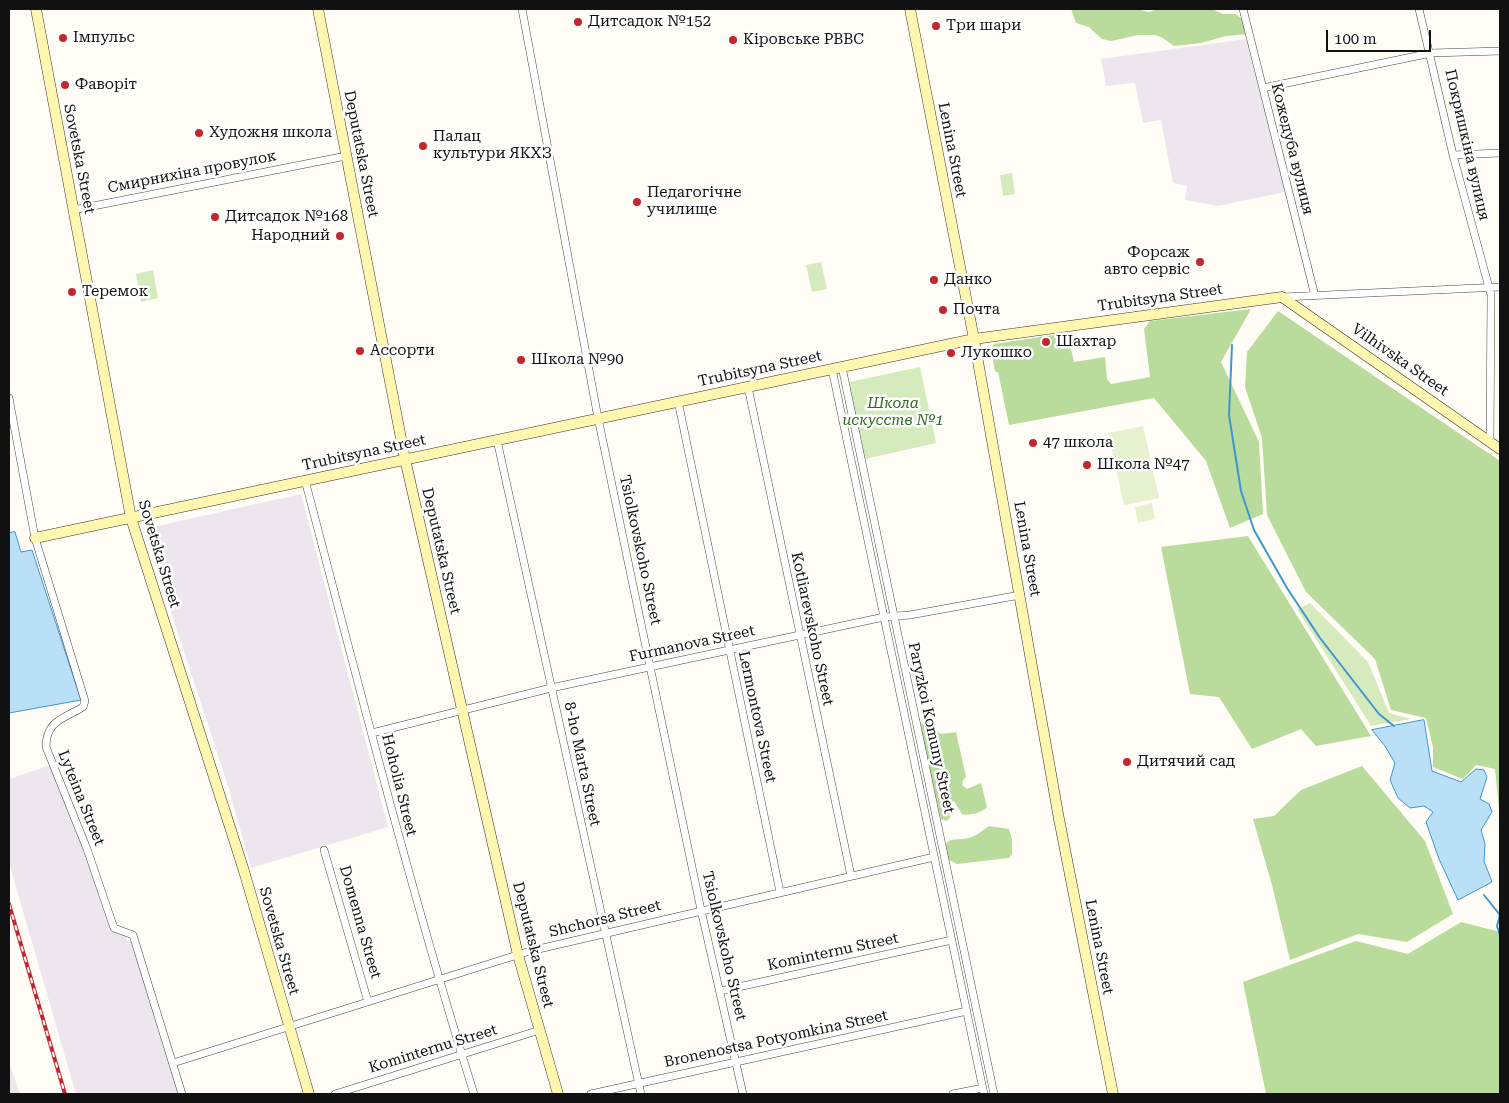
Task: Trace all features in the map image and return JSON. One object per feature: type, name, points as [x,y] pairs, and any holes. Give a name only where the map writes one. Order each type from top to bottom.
[{"type":"street","name":"Sovetska Street","points":[[36,9],[130,518],[243,868],[309,1094]]},
{"type":"street","name":"Deputatska Street","points":[[318,9],[405,459],[518,955],[558,1094]]},
{"type":"street","name":"Tsiolkovskoho Street","points":[[522,9],[598,418],[701,910],[743,1094]]},
{"type":"street","name":"Lenina Street","points":[[910,9],[974,339],[1060,819],[1112,1094]]},
{"type":"street","name":"Кожедуба вулиця","points":[[1244,9],[1315,296]]},
{"type":"street","name":"Покришкіна вулиця","points":[[1419,9],[1491,305],[1490,441]]},
{"type":"street","points":[[1263,88],[1431,53],[1500,51]]},
{"type":"street","points":[[1453,155],[1500,153]]},
{"type":"street","name":"Смирнихіна провулок","points":[[73,210],[346,156]]},
{"type":"street","name":"Trubitsyna Street","points":[[35,538],[974,339],[1282,297],[1500,287]]},
{"type":"street","name":"Vilhivska Street","points":[[1282,297],[1500,448]]},
{"type":"street","name":"Paryzkoi Komuny Street","points":[[837,368],[894,616],[994,1094]]},
{"type":"street","name":"Paryzkoi Komuny Street","points":[[837,368],[884,617],[984,1091]]},
{"type":"street","name":"Kotliarevskoho Street","points":[[748,386],[799,636],[851,876]]},
{"type":"street","name":"Lyteina Street","points":[[9,398],[35,538],[85,701],[83,707],[52,725],[46,734],[46,748],[87,849],[114,928],[133,936],[182,1094]]},
{"type":"street","name":"Lermontova Street","points":[[678,401],[780,892]]},
{"type":"street","name":"8-ho Marta Street","points":[[497,440],[641,1094]]},
{"type":"street","name":"Hoholia Street","points":[[305,480],[372,733],[395,828],[474,1094]]},
{"type":"street","name":"Furmanova Street","points":[[372,733],[552,688],[651,666],[884,617],[1020,595]]},
{"type":"street","name":"Domenna Street","points":[[324,850],[368,1002]]},
{"type":"street","name":"Shchorsa Street","points":[[173,1063],[518,955],[605,932],[934,857]]},
{"type":"street","name":"Kominternu Street","points":[[720,992],[952,940]]},
{"type":"street","name":"Bronenostsa Potyomkina Street","points":[[590,1094],[967,1011]]},
{"type":"street","name":"Kominternu Street","points":[[335,1094],[540,1030]]},
{"type":"street","points":[[953,1094],[984,1091]]},
{"type":"shaded area","points":[[1246,39],[1285,192],[1218,206],[1185,200],[1187,186],[1173,183],[1161,120],[1143,123],[1135,83],[1106,86],[1101,59]]},
{"type":"shaded area","points":[[301,494],[388,827],[251,868],[229,789],[144,529]]},
{"type":"shaded area","points":[[50,765],[83,842],[113,930],[125,933],[127,941],[131,941],[180,1094],[76,1094],[9,863],[9,779]]},
{"type":"shaded area","points":[[9,1062],[20,1094],[9,1094]]},
{"type":"green space","points":[[1071,9],[1135,9],[1149,12],[1158,9],[1212,9],[1223,14],[1236,14],[1245,22],[1248,34],[1226,36],[1201,43],[1174,46],[1155,35],[1138,35],[1111,41],[1102,39],[1089,27],[1076,23]]},
{"type":"green space","points":[[1012,173],[1015,194],[1003,196],[1000,175]]},
{"type":"green space","points":[[821,262],[827,289],[812,292],[806,265]]},
{"type":"green space","points":[[153,270],[158,298],[141,302],[136,274]]},
{"type":"green space","points":[[1251,309],[1221,362],[1259,442],[1263,514],[1230,528],[1206,461],[1154,398],[1009,425],[998,372],[995,372],[991,348],[994,344],[1067,333],[1074,362],[1105,357],[1107,379],[1111,384],[1150,377],[1144,329],[1150,321]]},
{"type":"green space","points":[[1278,311],[1500,461],[1500,820],[1495,769],[1476,765],[1463,779],[1433,767],[1433,747],[1426,718],[1391,710],[1375,659],[1306,592],[1267,515],[1262,438],[1245,387],[1247,352]]},
{"type":"green space","name":"Школа искусств №1","points":[[920,367],[936,443],[865,459],[849,382]]},
{"type":"green space","points":[[1143,426],[1159,498],[1124,505],[1108,433]]},
{"type":"green space","points":[[1152,503],[1155,519],[1138,523],[1135,507]]},
{"type":"green space","points":[[1248,536],[1371,736],[1316,746],[1301,729],[1252,749],[1219,697],[1190,694],[1161,547]]},
{"type":"green space","points":[[1310,603],[1368,662],[1389,713],[1411,719],[1371,726],[1297,609]]},
{"type":"green space","points":[[925,723],[941,734],[956,732],[966,777],[962,785],[967,789],[981,783],[987,807],[985,809],[965,815],[962,814],[954,801],[948,803],[950,818],[946,821],[941,819],[919,725]]},
{"type":"green space","points":[[1362,766],[1425,841],[1453,914],[1407,942],[1358,934],[1290,960],[1272,885],[1253,819],[1274,816],[1301,790]]},
{"type":"green space","points":[[989,826],[1009,829],[1012,839],[1012,854],[1009,858],[957,864],[947,859],[946,845],[948,842],[972,837]]},
{"type":"green space","points":[[1461,922],[1500,932],[1500,1094],[1266,1094],[1243,982],[1356,941],[1408,954]]},
{"type":"water","points":[[15,532],[21,552],[32,550],[81,700],[9,713],[9,533]]},
{"type":"water","points":[[1424,720],[1432,771],[1461,782],[1476,769],[1484,770],[1487,777],[1480,799],[1489,804],[1492,812],[1481,830],[1485,844],[1484,861],[1492,882],[1458,900],[1439,859],[1426,822],[1433,812],[1424,806],[1410,808],[1398,798],[1390,780],[1395,763],[1385,746],[1372,730]]},
{"type":"waterway","points":[[1232,345],[1229,415],[1241,491],[1254,530],[1287,588],[1320,638],[1379,714],[1394,726]]},
{"type":"waterway","points":[[1484,895],[1500,915],[1497,926],[1500,935]]},
{"type":"railway","points":[[9,904],[65,1094]]},
{"type":"place","name":"Дитсадок №152","points":[[578,22]]},
{"type":"place","name":"Три шари","points":[[936,26]]},
{"type":"place","name":"Імпульс","points":[[63,38]]},
{"type":"place","name":"Кіровське РВВС","points":[[733,40]]},
{"type":"place","name":"Фаворіт","points":[[65,85]]},
{"type":"place","name":"Художня школа","points":[[199,133]]},
{"type":"place","name":"Палац культури ЯКХЗ","points":[[423,146]]},
{"type":"place","name":"Педагогічне училище","points":[[637,202]]},
{"type":"place","name":"Дитсадок №168","points":[[215,217]]},
{"type":"place","name":"Народний","points":[[340,236]]},
{"type":"place","name":"Форсаж авто сервіс","points":[[1200,262]]},
{"type":"place","name":"Данко","points":[[934,280]]},
{"type":"place","name":"Теремок","points":[[72,292]]},
{"type":"place","name":"Почта","points":[[943,310]]},
{"type":"place","name":"Шахтар","points":[[1046,342]]},
{"type":"place","name":"Ассорти","points":[[360,351]]},
{"type":"place","name":"Лукошко","points":[[951,353]]},
{"type":"place","name":"Школа №90","points":[[521,360]]},
{"type":"place","name":"47 школа","points":[[1033,443]]},
{"type":"place","name":"Школа №47","points":[[1087,465]]},
{"type":"place","name":"Дитячий сад","points":[[1127,762]]}]
